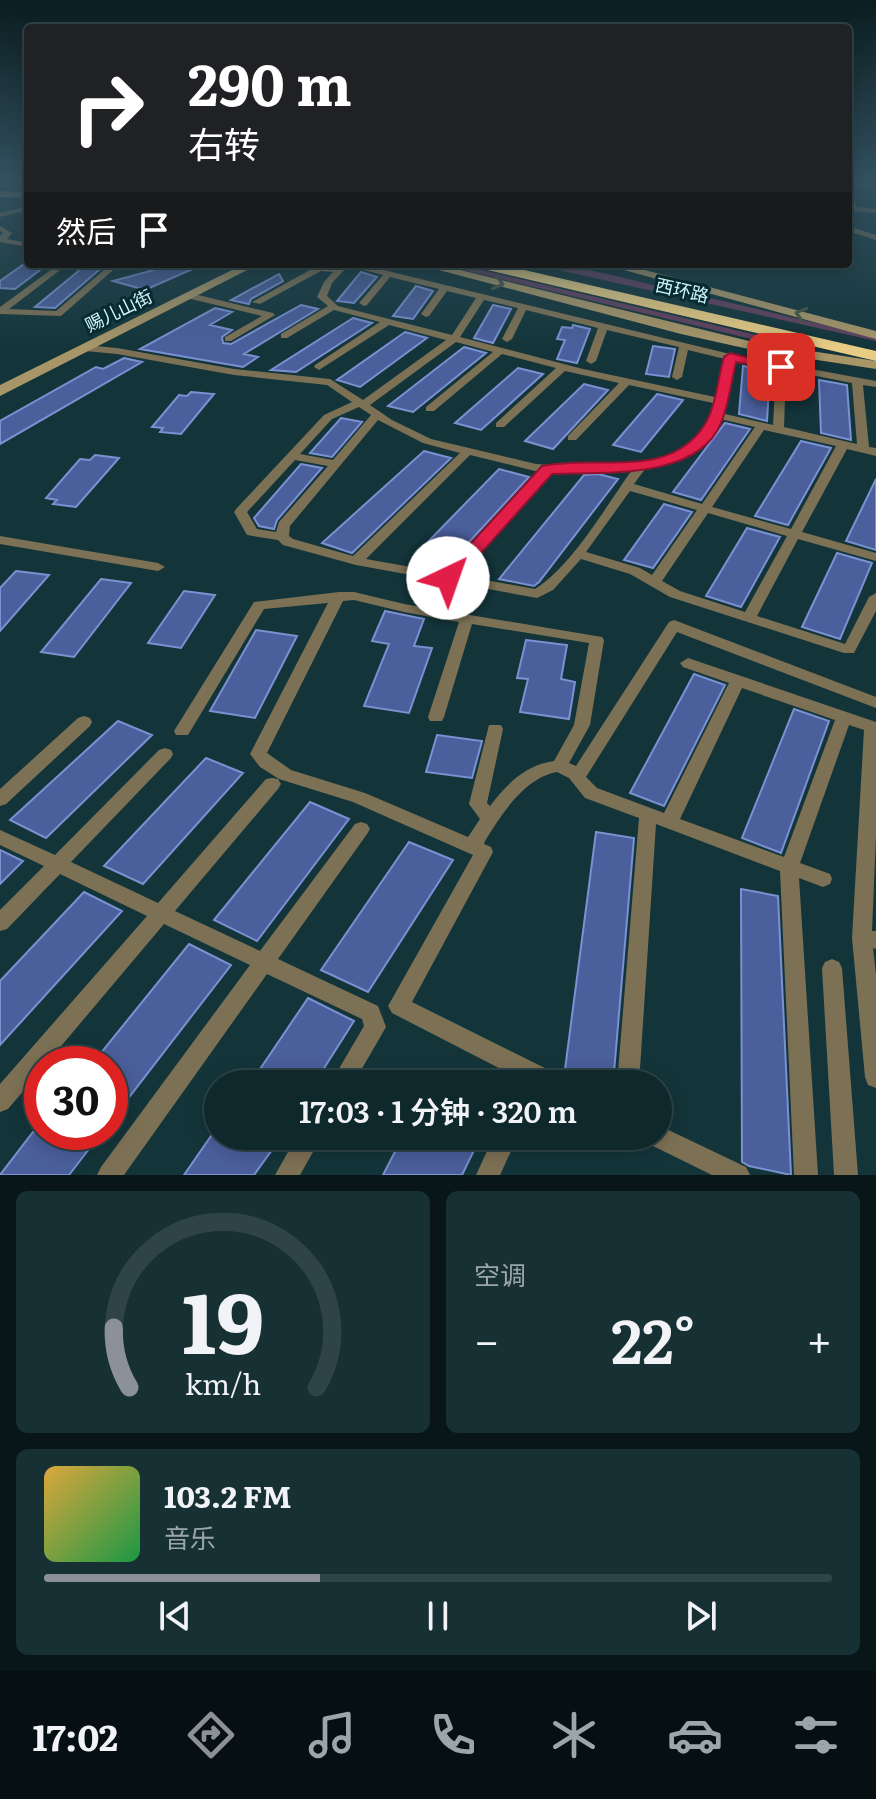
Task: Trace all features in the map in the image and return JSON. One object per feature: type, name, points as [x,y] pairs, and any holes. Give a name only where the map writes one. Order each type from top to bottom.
[{"type":"highway","name":"西环路","points":[[496,268],[876,356]]},
{"type":"highway","name":"西环路","points":[[525,268],[876,348]]},
{"type":"main road","name":"赐儿山街","points":[[0,378],[222,268]]},
{"type":"main road","name":"赐儿山街","points":[[0,391],[245,268]]},
{"type":"main road","points":[[438,268],[681,330],[876,367]]},
{"type":"main road","points":[[623,268],[876,335]]},
{"type":"main road","points":[[174,292],[190,296]]},
{"type":"street","points":[[4,237],[1,240],[24,242]]},
{"type":"street","points":[[0,312],[59,268]]},
{"type":"street","points":[[0,312],[58,314],[111,268]]},
{"type":"street","points":[[257,302],[320,268]]},
{"type":"street","points":[[342,268],[328,282],[322,297],[333,307],[563,367],[719,401]]},
{"type":"street","points":[[355,268],[730,357],[876,384]]},
{"type":"street","points":[[364,303],[388,274]]},
{"type":"street","points":[[426,314],[444,288]]},
{"type":"street","points":[[190,296],[270,315],[228,339]]},
{"type":"street","points":[[481,297],[455,338],[362,403],[328,417],[240,515],[252,532],[282,537],[311,550],[356,561],[537,594],[547,590],[577,554],[641,466]]},
{"type":"street","points":[[284,336],[333,307]]},
{"type":"street","points":[[507,339],[523,307]]},
{"type":"street","points":[[0,312],[33,324]]},
{"type":"street","points":[[319,367],[388,321]]},
{"type":"street","points":[[591,361],[603,327]]},
{"type":"street","points":[[677,377],[684,346]]},
{"type":"street","points":[[85,348],[234,372],[330,382],[427,441],[548,469],[641,466],[672,460],[696,443],[713,424],[730,357]]},
{"type":"street","points":[[430,409],[501,350]]},
{"type":"street","points":[[500,425],[563,367]]},
{"type":"street","points":[[778,428],[781,367]]},
{"type":"street","points":[[716,415],[870,450],[857,381]]},
{"type":"street","points":[[572,438],[626,382]]},
{"type":"street","points":[[282,537],[284,525],[378,414]]},
{"type":"street","points":[[654,582],[762,425]]},
{"type":"street","points":[[749,618],[844,443]]},
{"type":"street","points":[[356,561],[467,452]]},
{"type":"street","points":[[292,456],[336,464]]},
{"type":"street","points":[[448,578],[548,469]]},
{"type":"street","points":[[626,486],[876,557]]},
{"type":"street","points":[[0,540],[158,567]]},
{"type":"street","points":[[577,554],[635,571],[675,594],[849,650],[876,597]]},
{"type":"street","points":[[339,596],[258,754],[276,770],[293,779],[339,790],[484,852],[399,1006],[525,1070]]},
{"type":"street","points":[[182,731],[259,605],[339,596],[362,597],[597,640],[582,725],[559,766]]},
{"type":"street","points":[[436,717],[467,618]]},
{"type":"street","points":[[823,879],[591,793],[577,778],[674,625],[876,703]]},
{"type":"street","points":[[688,663],[872,727],[869,939],[876,1077]]},
{"type":"street","points":[[669,822],[738,680]]},
{"type":"street","points":[[806,1175],[789,867],[844,717]]},
{"type":"street","points":[[0,799],[84,722]]},
{"type":"street","points":[[489,817],[478,804],[495,729]]},
{"type":"street","points":[[0,923],[165,754]]},
{"type":"street","points":[[472,847],[505,797],[543,769],[559,766],[579,775]]},
{"type":"street","points":[[0,1101],[272,784]]},
{"type":"street","points":[[629,1070],[648,814]]},
{"type":"street","points":[[109,1175],[361,829]]},
{"type":"street","points":[[0,837],[370,1013],[375,1027],[349,1070]]},
{"type":"street","points":[[832,968],[846,1175]]},
{"type":"street","points":[[672,1143],[738,1175]]},
{"type":"street","points":[[287,1175],[302,1150]]},
{"type":"street","points":[[488,1175],[500,1150]]},
{"type":"shaded area","points":[[455,268],[473,268],[808,347],[807,350]]},
{"type":"shaded area","points":[[550,268],[599,272],[850,331],[876,338],[876,341]]},
{"type":"building","points":[[24,264],[24,268],[43,268],[15,289],[0,288],[0,281]]},
{"type":"building","points":[[82,268],[101,268],[55,308],[35,307]]},
{"type":"building","points":[[152,268],[195,268],[145,290],[113,281],[154,270]]},
{"type":"building","points":[[361,272],[377,277],[354,303],[337,301]]},
{"type":"building","points":[[279,274],[283,281],[251,299],[249,304],[231,300]]},
{"type":"building","points":[[416,286],[433,291],[413,319],[393,316]]},
{"type":"building","points":[[301,305],[318,309],[244,354],[258,357],[243,367],[140,349],[215,308],[232,312],[210,325],[232,330],[222,337],[223,343],[231,344]]},
{"type":"building","points":[[493,305],[511,309],[493,343],[474,338]]},
{"type":"building","points":[[353,318],[372,323],[296,372],[271,370]]},
{"type":"building","points":[[573,325],[590,329],[577,363],[557,359],[565,340],[557,339],[562,327],[572,328]]},
{"type":"building","points":[[405,332],[427,338],[360,387],[337,380]]},
{"type":"building","points":[[653,346],[675,349],[669,377],[646,374]]},
{"type":"building","points":[[464,347],[486,353],[413,412],[388,406]]},
{"type":"building","points":[[124,358],[142,362],[0,444],[0,421],[96,367],[103,369]]},
{"type":"building","points":[[743,366],[770,371],[767,421],[739,414]]},
{"type":"building","points":[[518,368],[543,374],[481,430],[455,423]]},
{"type":"building","points":[[819,380],[847,385],[851,440],[821,433]]},
{"type":"building","points":[[584,384],[608,390],[553,449],[525,441]]},
{"type":"building","points":[[191,392],[214,394],[181,434],[160,432],[163,428],[152,427],[179,395],[187,396]]},
{"type":"building","points":[[657,394],[683,400],[641,452],[613,445]]},
{"type":"building","points":[[341,418],[362,422],[332,457],[310,453]]},
{"type":"building","points":[[725,423],[750,429],[701,500],[673,492]]},
{"type":"building","points":[[801,441],[831,448],[788,525],[755,516]]},
{"type":"building","points":[[424,451],[451,458],[352,553],[322,543]]},
{"type":"building","points":[[95,455],[119,458],[76,507],[53,504],[57,500],[46,498],[80,459],[90,460]]},
{"type":"building","points":[[301,464],[322,468],[277,520],[274,529],[259,526],[254,518]]},
{"type":"building","points":[[499,469],[529,477],[447,566],[415,555]]},
{"type":"building","points":[[598,474],[618,479],[539,582],[534,586],[499,579],[584,475]]},
{"type":"building","points":[[876,479],[876,550],[846,541]]},
{"type":"building","points":[[664,504],[692,512],[653,568],[624,560]]},
{"type":"building","points":[[747,528],[780,537],[741,607],[706,596]]},
{"type":"building","points":[[837,553],[872,563],[840,639],[802,627]]},
{"type":"building","points":[[16,571],[49,575],[0,631],[0,588]]},
{"type":"building","points":[[101,579],[131,583],[74,657],[41,652]]},
{"type":"building","points":[[184,591],[215,595],[181,648],[148,643]]},
{"type":"building","points":[[385,611],[424,619],[414,646],[432,648],[409,713],[364,706],[389,644],[372,641]]},
{"type":"building","points":[[256,630],[297,636],[255,718],[210,711]]},
{"type":"building","points":[[526,640],[567,645],[561,679],[575,682],[569,719],[520,712],[528,679],[517,678]]},
{"type":"building","points":[[694,674],[725,685],[664,806],[630,793]]},
{"type":"building","points":[[794,709],[829,721],[781,853],[742,838]]},
{"type":"building","points":[[118,721],[152,735],[46,838],[10,820]]},
{"type":"building","points":[[437,735],[482,741],[472,778],[426,772]]},
{"type":"building","points":[[206,758],[243,773],[143,884],[104,866]]},
{"type":"building","points":[[310,802],[349,819],[257,941],[214,920]]},
{"type":"building","points":[[596,832],[634,838],[614,1070],[565,1070]]},
{"type":"building","points":[[409,842],[453,860],[368,992],[321,970]]},
{"type":"building","points":[[0,850],[23,861],[0,884]]},
{"type":"building","points":[[741,889],[778,896],[791,1175],[742,1162]]},
{"type":"building","points":[[84,892],[122,911],[0,1045],[0,981]]},
{"type":"building","points":[[189,944],[231,965],[128,1099],[128,1046],[107,1046]]},
{"type":"building","points":[[308,998],[354,1021],[323,1070],[259,1070]]},
{"type":"building","points":[[24,1144],[24,1150],[88,1150],[69,1175],[0,1175]]},
{"type":"building","points":[[204,1146],[204,1150],[272,1150],[254,1175],[184,1175]]},
{"type":"building","points":[[396,1150],[474,1150],[462,1175],[383,1175]]},
{"type":"route","points":[[448,578],[548,469],[641,466],[672,460],[696,443],[713,424],[730,357],[781,367]]}]
